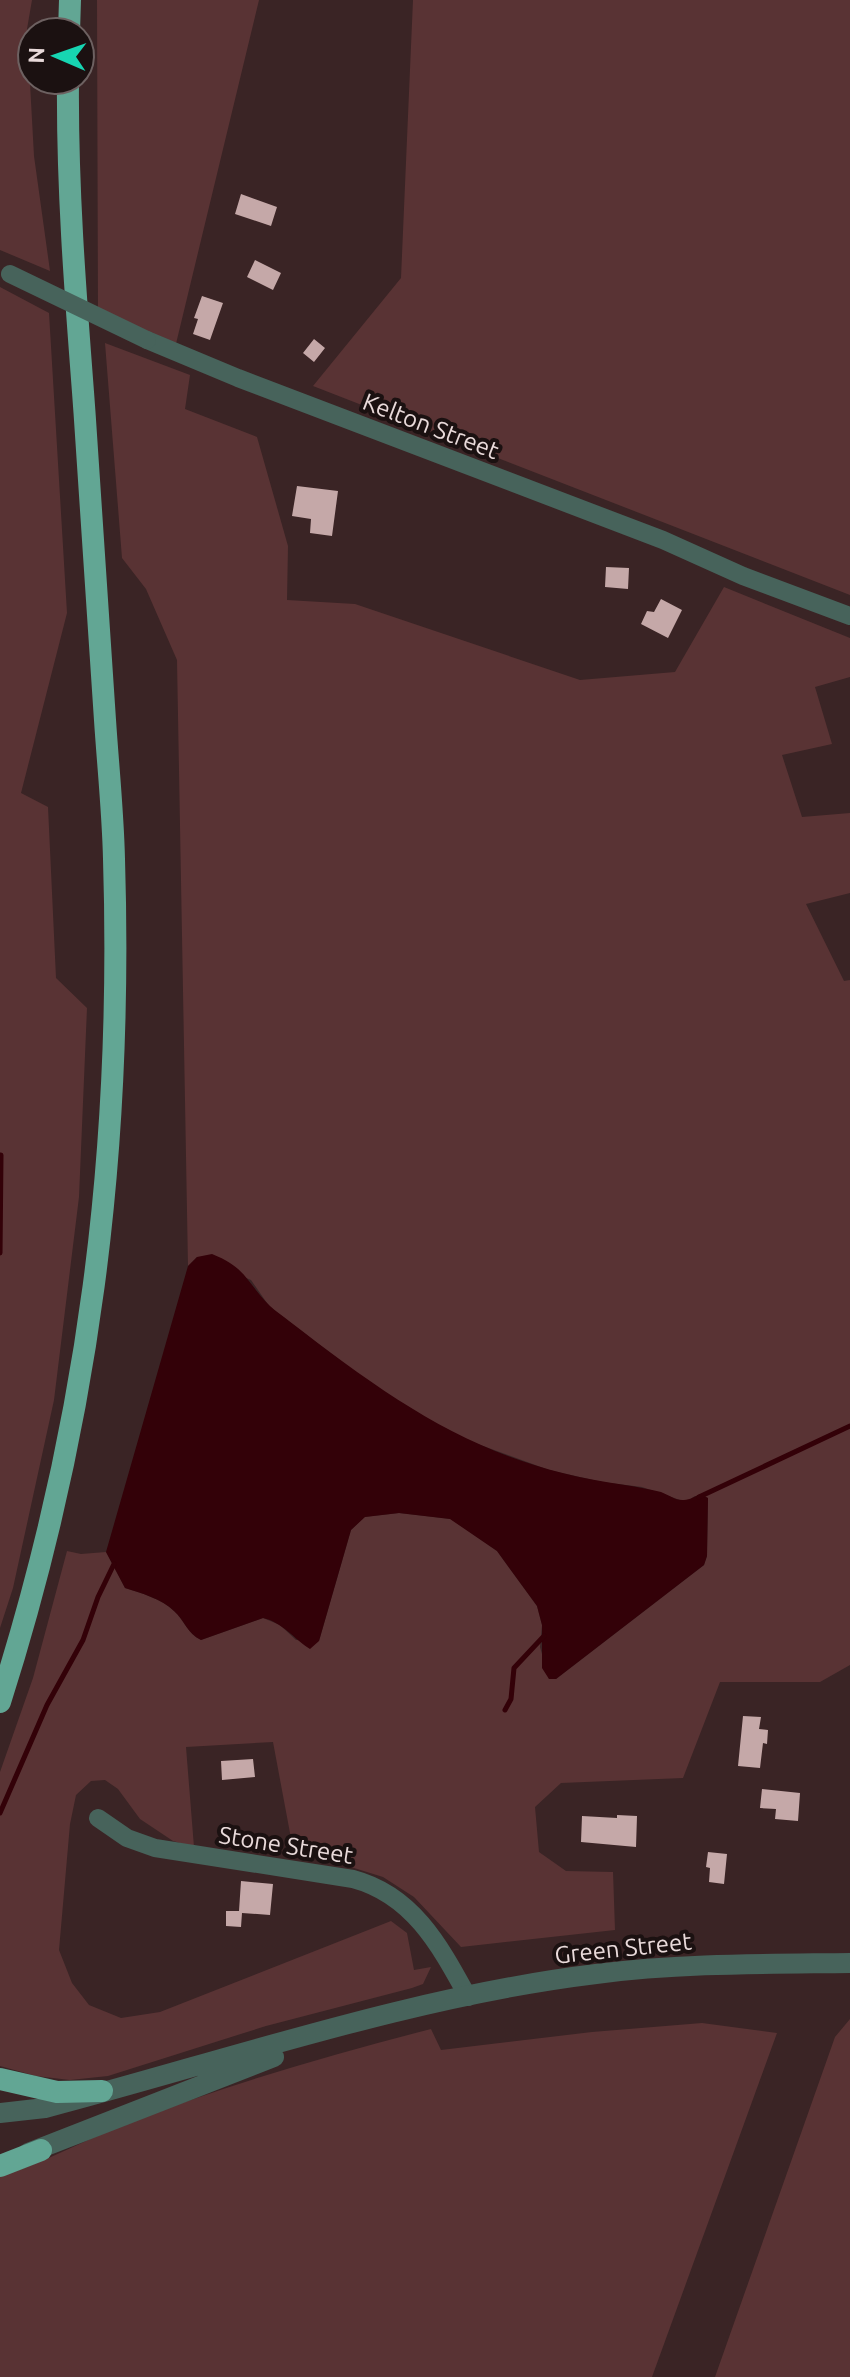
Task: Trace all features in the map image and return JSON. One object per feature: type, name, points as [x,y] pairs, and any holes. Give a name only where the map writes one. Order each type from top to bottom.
[{"type":"highway","points":[[0,1702],[43,1554],[77,1402],[100,1247],[115,1051],[114,856],[74,267],[69,96]]},
{"type":"highway","points":[[0,2079],[57,2092],[102,2091]]},
{"type":"highway","points":[[0,2166],[41,2150]]},
{"type":"street","name":"Kelton Street","points":[[5,271],[147,340],[663,540],[743,576],[850,616]]},
{"type":"street","name":"Stone Street","points":[[98,1818],[127,1838],[155,1848],[353,1879],[379,1888],[402,1903],[425,1926],[443,1951],[468,1997]]},
{"type":"street","name":"Green Street","points":[[0,2113],[45,2108],[404,2012],[557,1980],[648,1969],[850,1963]]},
{"type":"street","name":"Green Street","points":[[0,2157],[41,2150],[310,2043],[404,2012]]},
{"type":"shaded area","points":[[0,0],[32,0],[29,16],[16,16],[16,96],[31,96],[34,156],[50,271],[0,250]]},
{"type":"shaded area","points":[[97,0],[259,0],[174,352],[98,317]]},
{"type":"shaded area","points":[[413,0],[850,0],[850,595],[313,386],[401,278]]},
{"type":"shaded area","points":[[0,287],[49,313],[67,613],[21,793],[48,807],[56,978],[87,1008],[79,1197],[54,1400],[13,1588],[0,1628]]},
{"type":"shaded area","points":[[105,343],[190,375],[185,409],[257,437],[288,546],[287,600],[355,604],[580,680],[675,672],[724,587],[850,638],[850,677],[815,687],[832,744],[782,755],[802,817],[850,813],[850,893],[806,904],[844,981],[850,980],[850,1665],[820,1682],[720,1682],[683,1778],[561,1783],[535,1807],[539,1852],[566,1871],[613,1872],[615,1930],[461,1947],[414,1897],[383,1877],[293,1849],[273,1742],[186,1747],[194,1847],[173,1841],[140,1819],[118,1789],[105,1780],[91,1781],[76,1795],[70,1824],[59,1950],[72,1983],[89,2005],[121,2018],[160,2012],[391,1921],[407,1933],[414,1970],[431,1967],[423,1984],[412,1988],[266,2026],[108,2076],[70,2080],[36,2076],[0,2066],[0,1772],[33,1678],[67,1551],[81,1554],[106,1552],[125,1588],[169,1607],[201,1640],[263,1618],[280,1625],[296,1640],[319,1641],[351,1530],[364,1517],[399,1513],[451,1519],[497,1551],[537,1606],[542,1625],[540,1647],[549,1679],[556,1679],[704,1565],[707,1556],[708,1498],[695,1496],[680,1500],[642,1487],[549,1470],[461,1438],[360,1376],[269,1306],[251,1280],[197,1257],[188,1266],[177,660],[146,589],[122,558]]},
{"type":"shaded area","points":[[212,1254],[239,1270],[272,1308],[368,1379],[406,1405],[485,1447],[575,1476],[657,1491],[678,1500],[701,1494],[708,1498],[707,1556],[704,1565],[556,1679],[549,1679],[542,1668],[542,1625],[537,1606],[497,1551],[450,1519],[399,1513],[365,1517],[351,1530],[319,1641],[310,1649],[282,1627],[263,1618],[201,1640],[196,1637],[169,1607],[125,1588],[106,1552],[188,1266],[197,1257]]},
{"type":"shaded area","points":[[850,2019],[850,2377],[715,2377],[835,2037]]},
{"type":"shaded area","points":[[702,2023],[777,2033],[652,2377],[0,2377],[0,2176],[129,2122],[204,2096],[317,2060],[431,2029],[441,2050]]},
{"type":"building","points":[[241,194],[277,207],[271,226],[235,214]]},
{"type":"building","points":[[255,260],[281,273],[273,290],[247,277]]},
{"type":"building","points":[[202,296],[223,303],[210,340],[193,334],[198,319],[194,318]]},
{"type":"building","points":[[314,339],[325,348],[314,362],[303,353]]},
{"type":"building","points":[[297,486],[338,491],[332,536],[310,533],[311,519],[292,516]]},
{"type":"building","points":[[606,567],[629,568],[628,589],[605,587]]},
{"type":"building","points":[[661,599],[682,610],[668,638],[641,624],[647,611],[654,612]]},
{"type":"building","points":[[743,1716],[761,1717],[759,1729],[768,1730],[760,1768],[738,1766]]},
{"type":"building","points":[[253,1759],[255,1777],[222,1780],[221,1761]]},
{"type":"building","points":[[762,1789],[800,1793],[798,1821],[775,1819],[776,1809],[760,1808]]},
{"type":"building","points":[[617,1815],[637,1816],[636,1847],[581,1842],[582,1816],[617,1818]]},
{"type":"building","points":[[708,1852],[727,1854],[724,1884],[709,1882],[710,1868],[706,1867]]},
{"type":"building","points":[[241,1881],[273,1884],[270,1915],[242,1913],[241,1927],[226,1926],[226,1911],[239,1911]]},
{"type":"waterway","points":[[0,1253],[1,1155]]},
{"type":"waterway","points":[[699,1497],[850,1426]]},
{"type":"waterway","points":[[0,1813],[47,1705],[83,1640],[114,1564]]},
{"type":"waterway","points":[[505,1710],[511,1699],[514,1668],[544,1636]]}]
